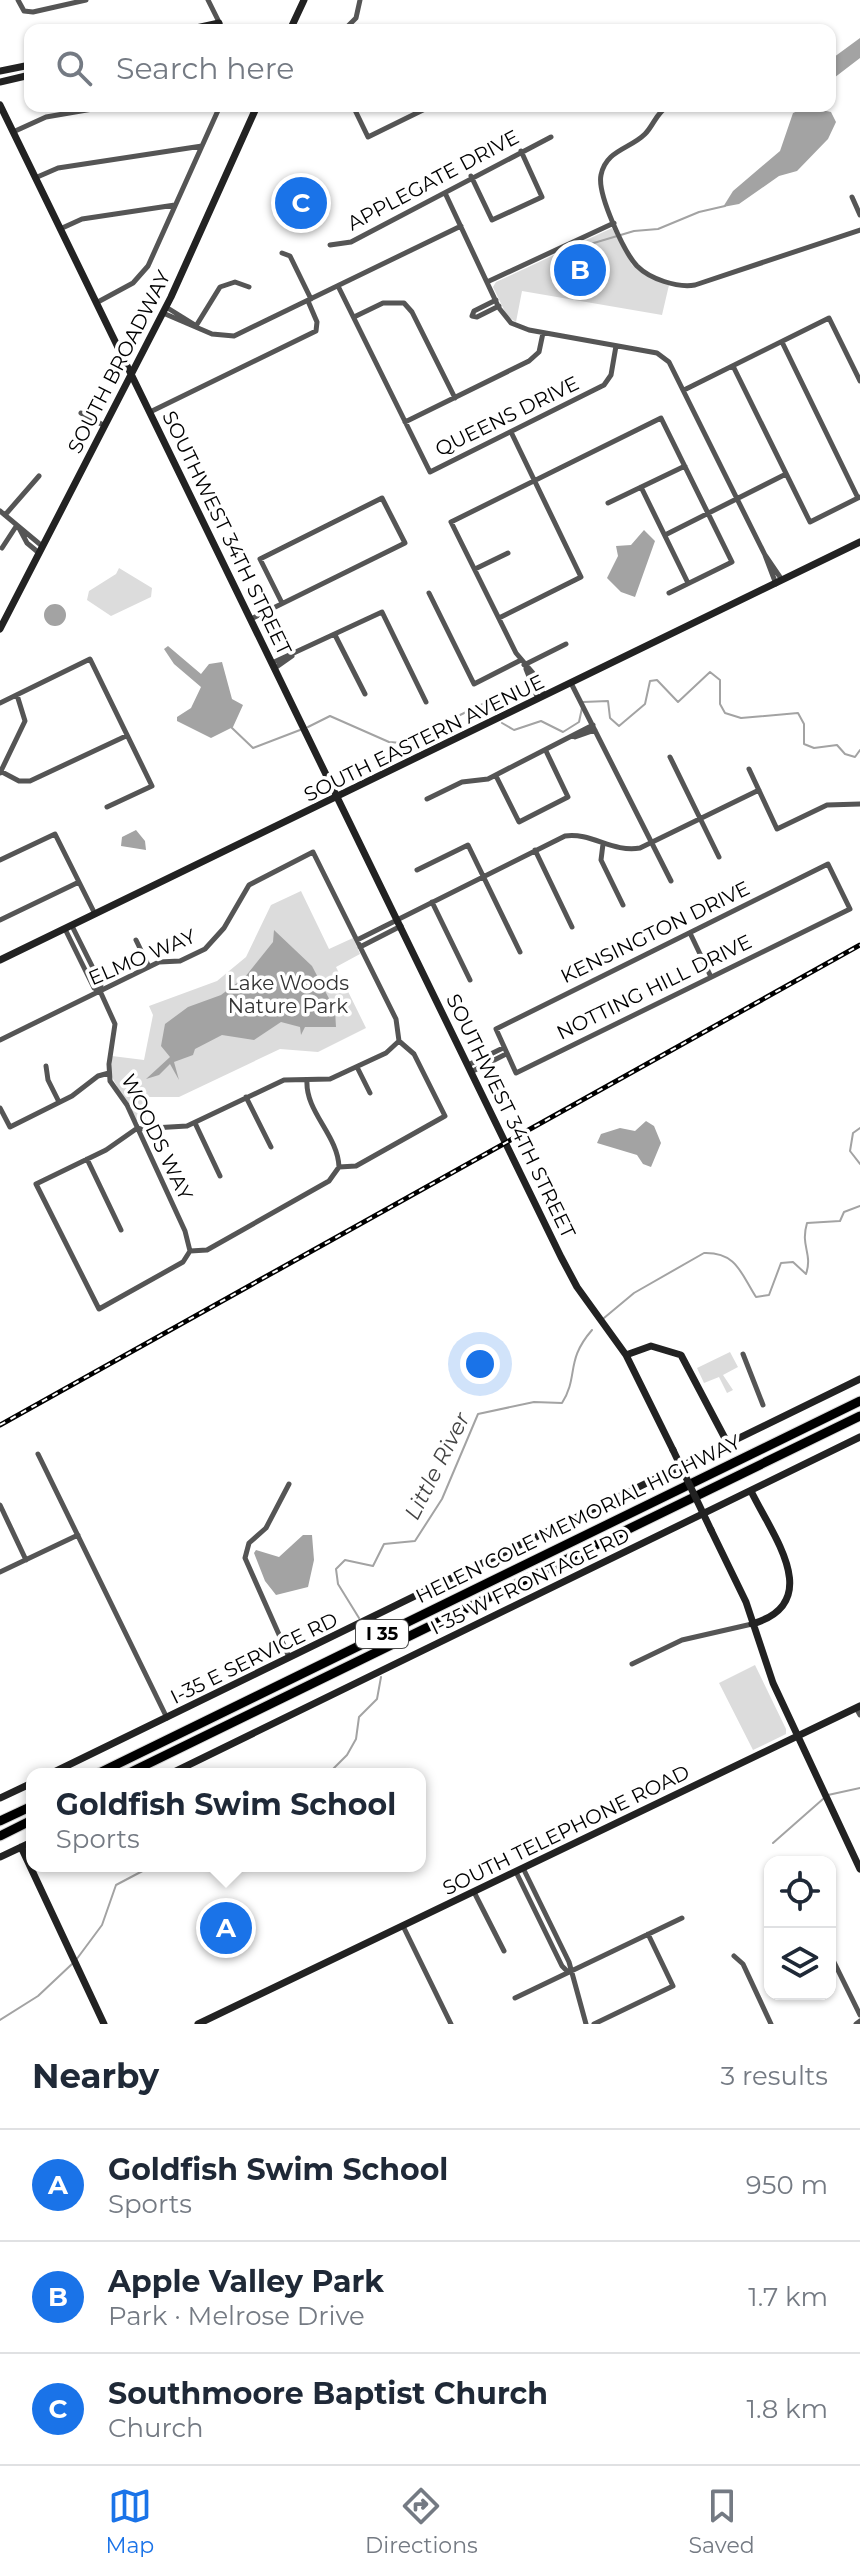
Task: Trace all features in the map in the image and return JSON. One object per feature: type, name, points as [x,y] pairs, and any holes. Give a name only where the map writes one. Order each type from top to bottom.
[{"type":"highway","name":"HELEN COLE MEMORIAL HIGHWAY","points":[[109,1768],[860,1401]]},
{"type":"highway","name":"HELEN COLE MEMORIAL HIGHWAY","points":[[139,1768],[860,1416]]},
{"type":"highway","points":[[0,1821],[26,1809]]},
{"type":"highway","points":[[0,1836],[26,1823]]},
{"type":"street","points":[[18,0],[24,11],[33,12],[86,0]]},
{"type":"street","points":[[208,0],[220,24]]},
{"type":"street","points":[[293,24],[304,0]]},
{"type":"street","points":[[350,24],[356,18],[360,0]]},
{"type":"street","points":[[0,71],[24,66]]},
{"type":"street","points":[[0,82],[24,76]]},
{"type":"street","name":"SOUTHWEST 34TH STREET","points":[[0,105],[561,1257],[626,1355],[738,1583],[765,1665],[860,1869]]},
{"type":"street","points":[[13,132],[46,117],[75,112]]},
{"type":"street","points":[[96,303],[133,283],[143,273],[217,112]]},
{"type":"street","name":"SOUTH BROADWAY","points":[[0,629],[164,310],[254,112]]},
{"type":"street","points":[[356,112],[368,137],[419,112]]},
{"type":"street","points":[[663,112],[643,137],[611,156],[600,177],[602,196],[638,266],[685,286],[860,230]]},
{"type":"street","name":"APPLEGATE DRIVE","points":[[330,245],[351,242],[446,195],[471,176],[551,137]]},
{"type":"street","points":[[35,178],[58,168],[202,146]]},
{"type":"street","points":[[471,176],[492,220],[542,197],[521,151]]},
{"type":"street","points":[[446,195],[497,303],[516,326],[662,356],[672,365],[779,582]]},
{"type":"street","points":[[852,197],[860,215]]},
{"type":"street","points":[[60,229],[82,219],[175,205]]},
{"type":"street","points":[[487,282],[614,223]]},
{"type":"street","points":[[164,310],[212,334],[234,336],[461,226]]},
{"type":"street","points":[[150,412],[316,331],[314,317],[290,256],[282,253]]},
{"type":"street","points":[[196,326],[220,287],[235,282],[249,287]]},
{"type":"street","points":[[338,286],[405,422],[534,358],[540,349],[543,333]]},
{"type":"street","points":[[354,317],[383,303],[404,303],[412,312],[455,398]]},
{"type":"street","points":[[684,390],[829,318],[860,381]]},
{"type":"street","points":[[733,366],[810,522],[859,497],[782,342]]},
{"type":"street","name":"QUEENS DRIVE","points":[[405,422],[430,472],[604,385],[611,375],[616,346]]},
{"type":"street","points":[[122,393],[139,391]]},
{"type":"street","points":[[81,413],[105,426]]},
{"type":"street","points":[[541,698],[451,522],[661,418],[732,562],[669,593]]},
{"type":"street","points":[[499,618],[581,577],[511,432]]},
{"type":"street","points":[[608,503],[685,466]]},
{"type":"street","points":[[665,535],[786,474]]},
{"type":"street","points":[[39,476],[2,513],[18,525],[27,543],[41,550]]},
{"type":"street","points":[[641,487],[688,583]]},
{"type":"street","points":[[251,619],[405,543],[382,498],[260,559],[282,603]]},
{"type":"street","points":[[2,548],[18,525]]},
{"type":"street","name":"SOUTH EASTERN AVENUE","points":[[0,960],[860,542]]},
{"type":"street","points":[[475,569],[508,553]]},
{"type":"street","points":[[429,593],[474,684],[524,665],[566,644]]},
{"type":"street","points":[[273,666],[382,612],[426,702]]},
{"type":"street","points":[[335,635],[365,694]]},
{"type":"street","points":[[0,703],[90,659],[152,786],[107,807]]},
{"type":"street","points":[[571,683],[671,881]]},
{"type":"street","points":[[17,695],[25,721],[0,772],[19,781],[30,781],[126,736]]},
{"type":"street","points":[[427,799],[462,782],[478,782],[496,776],[594,727]]},
{"type":"street","points":[[496,776],[519,822],[568,797],[546,751]]},
{"type":"street","points":[[670,757],[719,857]]},
{"type":"street","points":[[749,769],[777,829],[827,805],[860,804]]},
{"type":"street","points":[[360,947],[432,901],[572,835],[628,850],[653,843],[759,790]]},
{"type":"street","points":[[0,860],[55,834],[95,915]]},
{"type":"street","points":[[603,844],[601,860],[623,905]]},
{"type":"street","points":[[417,870],[468,845],[520,952]]},
{"type":"street","points":[[535,850],[572,927]]},
{"type":"street","name":"ELMO WAY","points":[[0,1040],[149,967],[163,961],[186,959],[205,949],[224,928],[249,885],[313,852],[357,940]]},
{"type":"street","name":"KENSINGTON DRIVE","points":[[505,1051],[496,1029],[828,864],[850,909]]},
{"type":"street","points":[[0,920],[79,882]]},
{"type":"street","points":[[432,901],[470,980]]},
{"type":"street","name":"NOTTING HILL DRIVE","points":[[505,1051],[516,1073],[850,909]]},
{"type":"street","points":[[339,1167],[356,1166],[445,1116],[414,1054],[399,1041],[398,1025],[357,940],[399,922]]},
{"type":"street","name":"WOODS WAY","points":[[69,927],[94,988],[100,991],[115,1024],[109,1073],[185,1231],[190,1251]]},
{"type":"street","points":[[690,933],[711,977]]},
{"type":"street","points":[[136,940],[149,967]]},
{"type":"street","points":[[307,1080],[309,1097],[336,1153],[339,1167],[333,1178],[207,1250],[190,1251],[183,1262],[99,1309],[36,1184],[87,1159],[136,1129],[195,1123],[284,1080],[330,1079],[386,1053],[399,1041]]},
{"type":"street","points":[[470,1068],[505,1051]]},
{"type":"street","points":[[46,1066],[48,1080],[59,1102]]},
{"type":"street","points":[[357,1067],[370,1093]]},
{"type":"street","points":[[0,1108],[10,1127],[59,1102],[98,1076],[109,1073]]},
{"type":"street","points":[[246,1097],[271,1147]]},
{"type":"street","points":[[195,1123],[220,1176]]},
{"type":"street","points":[[87,1159],[121,1230]]},
{"type":"street","points":[[626,1355],[651,1346],[681,1355],[728,1444]]},
{"type":"street","points":[[743,1354],[763,1405]]},
{"type":"street","name":"I-35 E SERVICE RD","points":[[63,1768],[860,1379]]},
{"type":"street","name":"I-35 W FRONTAGE RD","points":[[182,1768],[860,1437]]},
{"type":"street","points":[[38,1454],[167,1718]]},
{"type":"street","points":[[289,1484],[266,1528],[249,1543],[245,1558],[290,1658]]},
{"type":"street","points":[[632,1664],[682,1640],[752,1624],[775,1616],[783,1608],[791,1583],[788,1567],[751,1491]]},
{"type":"street","points":[[0,1505],[26,1560]]},
{"type":"street","points":[[0,1572],[78,1535]]},
{"type":"street","name":"SOUTH TELEPHONE ROAD","points":[[198,2024],[859,1709]]},
{"type":"street","points":[[0,1798],[26,1786]]},
{"type":"street","points":[[0,1857],[26,1845]]},
{"type":"street","points":[[21,1847],[26,1858]]},
{"type":"street","points":[[520,1870],[562,1966],[569,1972],[586,2024]]},
{"type":"street","points":[[33,1872],[104,2024]]},
{"type":"street","points":[[474,1892],[504,1951]]},
{"type":"street","points":[[515,1998],[682,1918]]},
{"type":"street","points":[[403,1926],[451,2024]]},
{"type":"street","points":[[594,2024],[673,1986],[648,1934]]},
{"type":"street","points":[[734,1956],[743,1964],[771,2024]]},
{"type":"street","points":[[836,1968],[859,2020]]},
{"type":"green space","points":[[612,228],[632,265],[645,275],[669,285],[662,315],[522,291],[516,322],[507,316],[493,287],[496,282]]},
{"type":"green space","points":[[119,568],[152,588],[151,597],[111,616],[87,600],[89,591],[116,574]]},
{"type":"green space","name":"Lake Woods Nature Park","points":[[301,891],[329,949],[353,938],[360,954],[336,967],[366,1028],[318,1052],[280,1049],[179,1097],[144,1097],[146,1124],[137,1123],[112,1077],[112,1056],[144,1060],[153,1015],[149,1006],[217,981],[246,957],[271,905]]},
{"type":"green space","points":[[730,1352],[738,1367],[723,1375],[733,1390],[727,1393],[719,1377],[704,1383],[697,1368]]},
{"type":"green space","points":[[755,1665],[786,1734],[753,1750],[719,1683]]},
{"type":"green space","points":[[232,1914],[241,1933],[222,1942],[211,1923]]},
{"type":"shaded area","points":[[860,38],[860,58],[836,76],[836,56]]},
{"type":"shaded area","points":[[831,112],[836,122],[828,139],[797,171],[779,176],[739,204],[723,207],[733,191],[780,151],[793,113]]},
{"type":"shaded area","points":[[644,530],[655,541],[635,597],[621,592],[607,578],[618,556],[616,546],[631,545]]},
{"type":"shaded area","points":[[55,604],[63,607],[66,615],[63,623],[55,626],[47,623],[44,615],[47,607]]},
{"type":"shaded area","points":[[168,646],[201,674],[209,664],[222,662],[232,699],[243,705],[233,727],[211,738],[177,721],[177,717],[191,708],[201,687],[174,664],[164,649]]},
{"type":"shaded area","points":[[136,830],[145,841],[146,850],[121,846],[122,837]]},
{"type":"shaded area","points":[[274,930],[312,966],[335,1010],[336,1027],[305,1027],[301,1035],[300,1027],[281,1022],[254,1040],[222,1035],[195,1049],[193,1055],[174,1062],[179,1080],[170,1064],[159,1075],[146,1079],[170,1057],[161,1046],[165,1024],[188,1007],[221,995],[245,977],[273,942]]},
{"type":"shaded area","points":[[646,1121],[654,1126],[661,1143],[651,1167],[643,1164],[637,1155],[597,1143],[601,1134],[620,1128],[635,1131]]},
{"type":"shaded area","points":[[303,1535],[312,1535],[314,1560],[308,1587],[276,1595],[265,1581],[254,1553],[256,1550],[279,1557]]},
{"type":"waterway","points":[[577,248],[634,231],[658,229],[699,212],[725,206]]},
{"type":"waterway","points":[[583,702],[608,701],[610,718],[619,726],[645,704],[650,681],[657,680],[678,702],[710,672],[720,680],[720,704],[725,713],[741,718],[798,713],[804,724],[804,744],[814,748],[837,745],[845,754],[855,757],[860,750]]},
{"type":"waterway","points":[[308,727],[330,716],[389,742],[402,743],[487,702],[492,701],[497,713]]},
{"type":"waterway","points":[[502,723],[514,730],[541,721],[563,732],[579,722],[582,708]]},
{"type":"waterway","points":[[231,727],[253,748],[300,730]]},
{"type":"waterway","name":"Little River","points":[[860,1128],[853,1133],[850,1151],[860,1164]]},
{"type":"waterway","name":"Little River","points":[[604,1318],[634,1293],[704,1253],[731,1260],[756,1297],[769,1295],[781,1263],[793,1262],[806,1274],[807,1223],[840,1221],[844,1212],[860,1206]]},
{"type":"waterway","name":"Little River","points":[[359,1618],[338,1584],[336,1569],[345,1560],[373,1566],[384,1544],[415,1541],[442,1499],[478,1414],[534,1402],[562,1403],[578,1351],[592,1330]]},
{"type":"waterway","name":"Little River","points":[[334,1768],[347,1755],[356,1739],[359,1717],[377,1699],[381,1677]]},
{"type":"waterway","points":[[828,1795],[860,1788]]},
{"type":"waterway","points":[[773,1843],[823,1799]]},
{"type":"waterway","name":"Little River","points":[[76,1960],[102,1925],[116,1885],[141,1872]]},
{"type":"waterway","name":"Little River","points":[[0,2020],[38,1996],[72,1964]]},
{"type":"railway","points":[[0,1425],[860,945]]},
{"type":"place","name":"Southmoore Baptist Church","points":[[301,203]]},
{"type":"place","name":"Apple Valley Park","points":[[580,270]]},
{"type":"place","name":"Goldfish Swim School","points":[[226,1928]]}]
